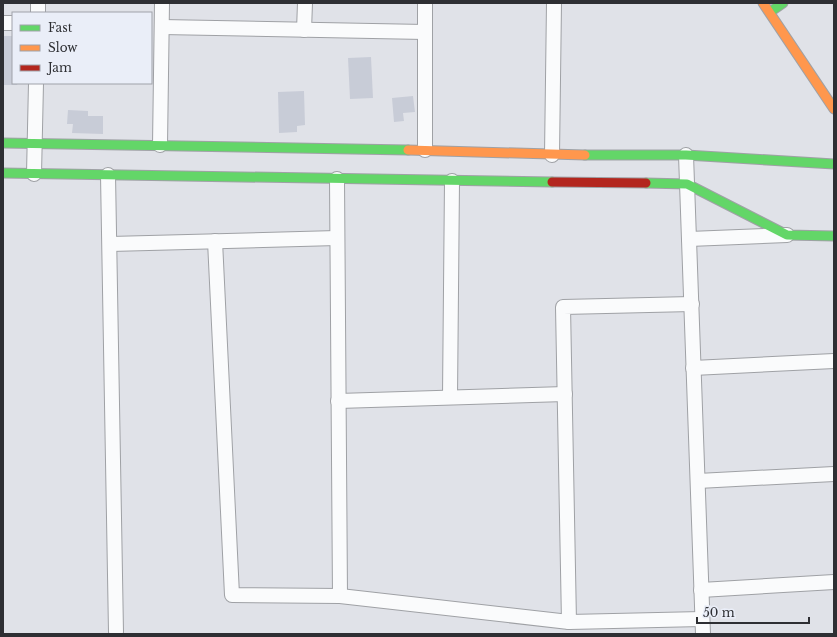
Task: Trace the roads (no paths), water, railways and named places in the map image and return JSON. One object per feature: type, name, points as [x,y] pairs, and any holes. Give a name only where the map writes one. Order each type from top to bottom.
[{"type":"street","points":[[160,145],[162,3]]},
{"type":"street","points":[[304,30],[305,3]]},
{"type":"street","points":[[425,3],[425,150]]},
{"type":"street","points":[[552,155],[554,3]]},
{"type":"street","points":[[763,3],[834,109]]},
{"type":"street","points":[[770,12],[783,3]]},
{"type":"street","points":[[162,27],[425,32]]},
{"type":"street","points":[[34,174],[36,84]]},
{"type":"street","points":[[3,143],[425,150],[552,155],[686,155],[834,164]]},
{"type":"street","points":[[686,155],[703,634]]},
{"type":"street","points":[[3,173],[687,184],[787,236]]},
{"type":"street","points":[[108,175],[116,632]]},
{"type":"street","points":[[337,179],[340,596]]},
{"type":"street","points":[[450,397],[452,181]]},
{"type":"street","points":[[689,239],[834,236]]},
{"type":"street","points":[[110,244],[337,238]]},
{"type":"street","points":[[215,241],[232,595],[340,596],[570,622],[702,619]]},
{"type":"street","points":[[570,622],[563,307],[692,304]]},
{"type":"street","points":[[693,368],[834,361]]},
{"type":"street","points":[[338,401],[565,394]]},
{"type":"street","points":[[698,480],[834,474]]},
{"type":"street","points":[[701,590],[834,582]]}]
